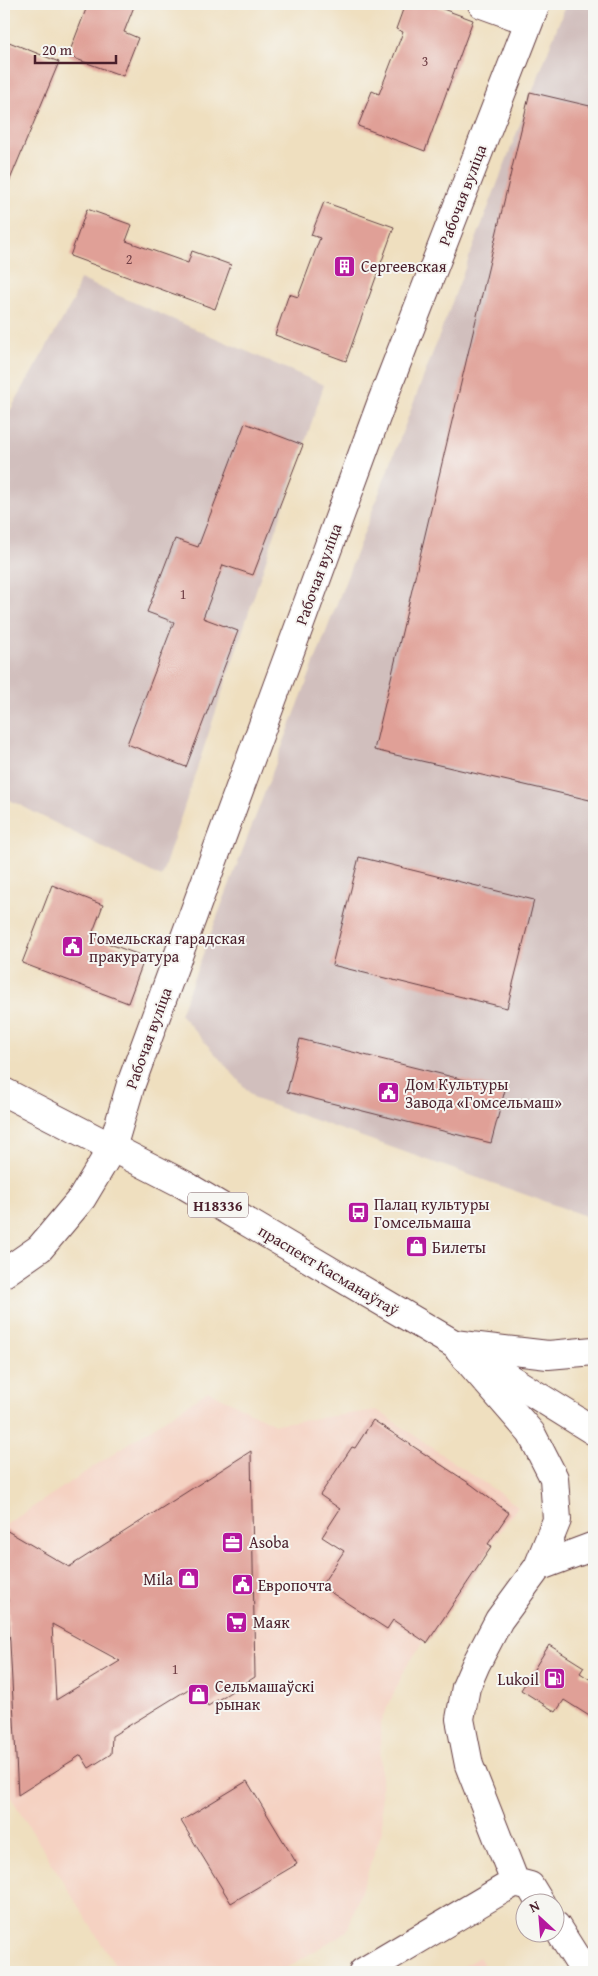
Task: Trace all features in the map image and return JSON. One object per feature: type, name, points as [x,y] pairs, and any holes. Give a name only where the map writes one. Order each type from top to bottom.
[{"type":"street","points":[[482,4],[533,12]]},
{"type":"street","name":"Рабочая вуліца","points":[[4,1273],[40,1248],[82,1198],[112,1148],[131,1084],[382,401],[533,12]]},
{"type":"street","name":"праспект Касманаўтаў","points":[[4,1092],[183,1184],[454,1344],[594,1431]]},
{"type":"street","points":[[454,1344],[548,1355],[594,1351]]},
{"type":"street","points":[[454,1344],[531,1433],[554,1478],[557,1520],[538,1567],[499,1620],[476,1664],[466,1687],[460,1720],[469,1765],[515,1882]]},
{"type":"street","points":[[538,1567],[594,1546]]},
{"type":"street","points":[[363,1972],[515,1882],[530,1886],[535,1894]]},
{"type":"street","points":[[566,1942],[585,1972]]},
{"type":"shaded area","points":[[566,4],[594,4],[594,1219],[255,1099],[180,1014]]},
{"type":"shaded area","points":[[80,279],[324,385],[161,877],[4,797],[4,421],[73,301]]},
{"type":"shaded area","name":"Сельмашаўскі рынак","points":[[208,1391],[275,1424],[377,1410],[518,1506],[406,1667],[380,1723],[382,1831],[347,1931],[280,1972],[119,1972],[4,1786],[4,1526]]},
{"type":"shaded area","points":[[479,1957],[489,1972],[454,1972]]},
{"type":"building","points":[[88,4],[135,4],[124,32],[138,38],[123,76],[68,56]]},
{"type":"building","points":[[405,4],[429,4],[473,20],[425,151],[358,126],[372,91],[379,94],[403,32],[396,29]]},
{"type":"building","points":[[4,40],[59,62],[4,194]]},
{"type":"building","points":[[530,92],[594,107],[594,801],[374,750]]},
{"type":"building","name":"Сергеевская","points":[[324,202],[394,227],[346,361],[275,335],[289,294],[298,297],[320,238],[311,235]]},
{"type":"building","points":[[87,209],[132,225],[126,241],[188,263],[192,251],[231,265],[215,309],[70,256]]},
{"type":"building","points":[[245,423],[303,445],[253,575],[223,565],[203,618],[238,631],[186,767],[127,744],[174,622],[147,612],[175,539],[198,547]]},
{"type":"building","points":[[359,857],[534,900],[507,1008],[332,965]]},
{"type":"building","name":"Гомельская гарадская пракуратура","points":[[52,885],[103,905],[91,937],[145,957],[128,1003],[22,963]]},
{"type":"building","points":[[300,1039],[505,1090],[491,1143],[287,1092]]},
{"type":"building","points":[[373,1420],[472,1485],[509,1513],[488,1544],[492,1546],[427,1643],[393,1620],[387,1629],[321,1586],[344,1551],[322,1537],[340,1509],[320,1495],[352,1447],[355,1448]]},
{"type":"building","points":[[251,1451],[255,1677],[208,1706],[195,1685],[112,1736],[111,1754],[89,1768],[81,1755],[18,1795],[4,1529],[69,1567]],"holes":[[[52,1624],[120,1661],[56,1700]]]},
{"type":"building","points":[[549,1645],[584,1667],[580,1673],[594,1682],[594,1719],[564,1700],[556,1712],[521,1690]]},
{"type":"building","points":[[247,1781],[297,1864],[231,1903],[181,1821]]},
{"type":"place","name":"Сергеевская","points":[[345,266]]},
{"type":"place","name":"Гомельская гарадская пракуратура","points":[[73,947]]},
{"type":"place","name":"Дом Культуры Завода «Гомсельмаш»","points":[[389,1093]]},
{"type":"place","name":"Палац культуры Гомсельмаша","points":[[358,1213]]},
{"type":"place","name":"Билеты","points":[[416,1247]]},
{"type":"place","name":"Asoba","points":[[233,1542]]},
{"type":"place","name":"Mila","points":[[189,1579]]},
{"type":"place","name":"Европочта","points":[[242,1585]]},
{"type":"place","name":"Маяк","points":[[237,1622]]},
{"type":"place","name":"Lukoil","points":[[555,1679]]},
{"type":"place","name":"Сельмашаўскі рынак","points":[[199,1695]]}]
